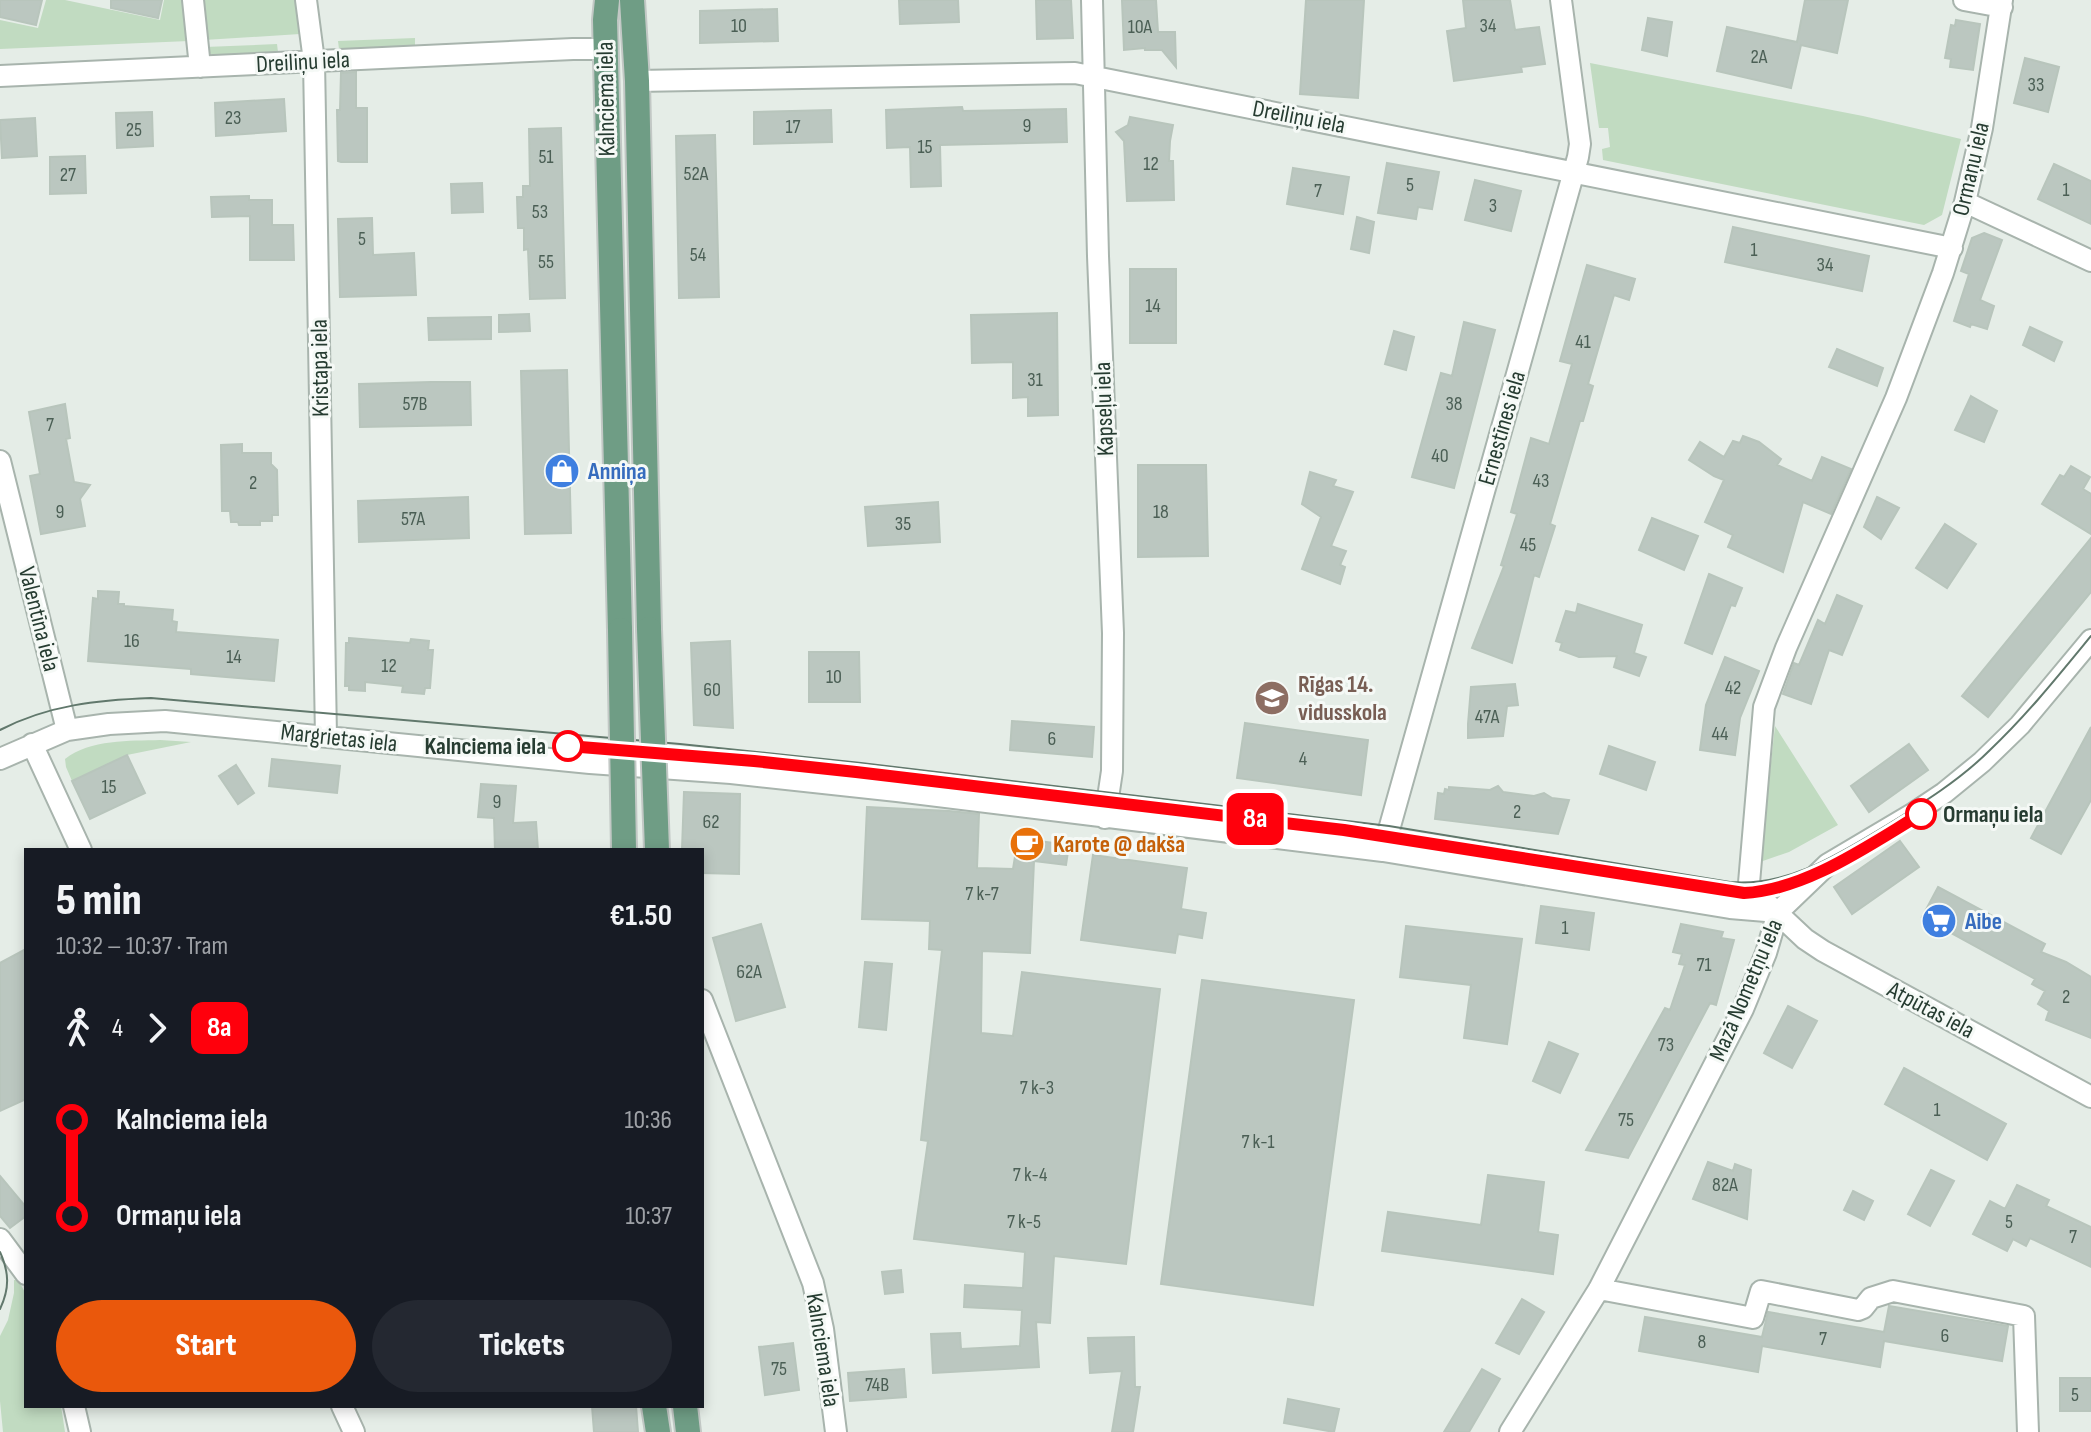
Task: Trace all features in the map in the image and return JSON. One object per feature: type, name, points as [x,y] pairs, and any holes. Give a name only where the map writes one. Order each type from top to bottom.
[{"type":"main road","name":"Kalnciema iela","points":[[607,0],[605,49],[624,848]]},
{"type":"main road","name":"Kalnciema iela","points":[[632,0],[637,81],[649,629],[659,848]]},
{"type":"main road","points":[[654,1408],[658,1432]]},
{"type":"main road","points":[[685,1408],[688,1432]]},
{"type":"street","points":[[193,0],[200,67]]},
{"type":"street","name":"Kristapa iela","points":[[306,0],[314,61],[326,736]]},
{"type":"street","name":"Kapseļu iela","points":[[1092,0],[1098,256],[1113,633],[1112,771],[1105,818]]},
{"type":"street","name":"Ernestīnes iela","points":[[1383,851],[1580,144],[1561,0]]},
{"type":"street","points":[[1964,0],[2002,3]]},
{"type":"street","name":"Ormaņu iela","points":[[1778,912],[1749,883],[1764,707],[1786,648],[1896,398],[1952,248],[1982,128],[2002,3]]},
{"type":"street","name":"Dreiliņu iela","points":[[0,76],[605,49]]},
{"type":"street","name":"Dreiliņu iela","points":[[637,81],[1075,73],[1952,248]]},
{"type":"street","points":[[1965,202],[2091,261]]},
{"type":"street","name":"Valentīna iela","points":[[0,461],[67,730]]},
{"type":"street","name":"Mazā Nometņu iela","points":[[1510,1432],[1599,1289],[1743,1009],[1766,953],[1778,912],[1828,864],[1914,813],[1982,762],[2020,725],[2091,640]]},
{"type":"street","name":"Margrietas iela","points":[[0,759],[67,730],[165,721],[897,791],[1383,851],[1700,903],[1778,912]]},
{"type":"street","points":[[32,744],[80,848]]},
{"type":"street","points":[[659,768],[659,848]]},
{"type":"street","name":"Atpūtas iela","points":[[1778,912],[1805,939],[1823,951],[2091,1097]]},
{"type":"street","name":"Kalnciema iela","points":[[704,1005],[813,1283],[823,1329],[836,1432]]},
{"type":"street","points":[[0,1239],[24,1271]]},
{"type":"street","points":[[1599,1289],[1753,1318],[1761,1291],[1858,1310],[1871,1298],[1893,1291],[2024,1316],[2028,1432]]},
{"type":"street","points":[[74,1408],[80,1432]]},
{"type":"street","points":[[343,1408],[354,1432]]},
{"type":"green space","points":[[46,0],[65,0],[160,20],[164,0],[185,0],[189,41],[0,49],[0,20],[38,28]]},
{"type":"green space","points":[[199,0],[296,0],[300,34],[204,40]]},
{"type":"green space","points":[[415,38],[415,46],[339,49],[338,41]]},
{"type":"green space","points":[[277,44],[278,52],[215,56],[205,47]]},
{"type":"green space","points":[[1590,63],[1863,116],[1961,139],[1942,215],[1924,225],[1603,160],[1602,149],[1610,147],[1608,128],[1599,128]]},
{"type":"green space","points":[[1775,726],[1838,825],[1789,852],[1760,862]]},
{"type":"green space","points":[[160,740],[191,742],[127,755],[72,781],[66,767],[65,759],[98,744]]},
{"type":"green space","points":[[14,1280],[18,1280],[24,1290],[24,1408],[61,1408],[65,1432],[3,1432],[0,1336],[8,1320]]},
{"type":"building","points":[[0,0],[42,0],[36,25],[0,17]]},
{"type":"building","points":[[111,0],[162,0],[158,18],[111,8]]},
{"type":"building","points":[[899,0],[958,0],[959,22],[900,24]]},
{"type":"building","points":[[1036,0],[1071,0],[1073,38],[1037,39]]},
{"type":"building","points":[[1122,0],[1156,0],[1158,32],[1175,32],[1176,67],[1162,50],[1124,50]]},
{"type":"building","points":[[1306,0],[1364,0],[1358,98],[1300,94]]},
{"type":"building","points":[[1463,0],[1510,0],[1515,30],[1539,27],[1545,64],[1521,67],[1522,72],[1454,81],[1447,31],[1466,28]]},
{"type":"building","points":[[1805,0],[1848,0],[1837,53],[1801,45],[1791,88],[1717,71],[1727,27],[1797,42]]},
{"type":"building","points":[[777,9],[778,41],[700,43],[700,11]]},
{"type":"building","points":[[1648,18],[1672,22],[1667,56],[1642,50]]},
{"type":"building","points":[[1956,20],[1980,24],[1973,70],[1950,67],[1951,59],[1945,58],[1951,25],[1955,26]]},
{"type":"building","points":[[2025,58],[2059,67],[2048,112],[2014,103]]},
{"type":"building","points":[[356,72],[356,108],[367,108],[367,162],[341,162],[338,161],[337,110],[340,110],[341,73]]},
{"type":"building","points":[[284,99],[286,131],[216,136],[215,103]]},
{"type":"building","points":[[962,107],[963,111],[1066,109],[1067,142],[940,145],[941,186],[911,187],[910,147],[887,148],[886,110]]},
{"type":"building","points":[[831,110],[832,142],[754,144],[754,112]]},
{"type":"building","points":[[152,112],[153,146],[117,148],[116,113]]},
{"type":"building","points":[[1130,117],[1173,125],[1169,161],[1173,161],[1174,200],[1127,201],[1124,141],[1116,132],[1128,125]]},
{"type":"building","points":[[35,118],[37,156],[2,158],[0,120]]},
{"type":"building","points":[[561,128],[565,298],[530,299],[528,249],[524,250],[524,228],[518,228],[517,197],[523,197],[523,186],[530,186],[529,129]]},
{"type":"building","points":[[715,135],[719,297],[679,298],[676,136]]},
{"type":"building","points":[[85,156],[86,193],[50,194],[50,157]]},
{"type":"building","points":[[1387,163],[1439,172],[1432,209],[1418,207],[1416,219],[1378,213]]},
{"type":"building","points":[[2054,164],[2091,181],[2091,224],[2038,199]]},
{"type":"building","points":[[1293,168],[1349,177],[1343,214],[1287,204]]},
{"type":"building","points":[[1475,180],[1521,191],[1511,231],[1465,220]]},
{"type":"building","points":[[482,183],[483,212],[452,213],[451,184]]},
{"type":"building","points":[[249,196],[249,200],[272,200],[272,225],[293,225],[294,260],[250,260],[250,216],[212,217],[211,197]]},
{"type":"building","points":[[1357,217],[1374,222],[1369,253],[1351,249]]},
{"type":"building","points":[[372,218],[373,255],[414,253],[416,295],[340,297],[338,219]]},
{"type":"building","points":[[1733,227],[1869,256],[1862,291],[1725,262]]},
{"type":"building","points":[[1984,233],[2002,240],[1980,300],[1994,306],[1987,329],[1954,321],[1969,274],[1961,271],[1972,238]]},
{"type":"building","points":[[1587,265],[1635,279],[1629,300],[1614,295],[1588,384],[1593,386],[1550,524],[1555,526],[1539,577],[1534,575],[1512,663],[1472,648],[1504,566],[1501,565],[1517,514],[1511,512],[1531,438],[1549,444],[1572,364],[1560,361]]},
{"type":"building","points":[[1130,269],[1176,269],[1176,343],[1130,343]]},
{"type":"building","points":[[1057,313],[1058,415],[1028,416],[1028,397],[1013,398],[1013,362],[972,363],[971,315]]},
{"type":"building","points":[[529,314],[530,331],[499,332],[499,315]]},
{"type":"building","points":[[491,317],[491,339],[429,340],[428,318]]},
{"type":"building","points":[[1464,322],[1495,330],[1454,488],[1412,477],[1441,373],[1452,376]]},
{"type":"building","points":[[2030,327],[2062,342],[2054,361],[2023,345]]},
{"type":"building","points":[[1394,331],[1414,337],[1406,370],[1385,364]]},
{"type":"building","points":[[1837,349],[1883,368],[1877,386],[1829,367]]},
{"type":"building","points":[[567,370],[571,533],[525,534],[521,371]]},
{"type":"building","points":[[470,382],[471,425],[360,427],[359,384]]},
{"type":"building","points":[[1971,396],[1997,411],[1984,442],[1955,430]]},
{"type":"building","points":[[65,404],[70,438],[66,439],[74,482],[90,485],[80,499],[85,526],[41,534],[30,476],[40,474],[29,412]]},
{"type":"building","points":[[1743,436],[1759,442],[1781,459],[1777,465],[1812,481],[1822,457],[1851,469],[1831,514],[1803,502],[1783,572],[1728,547],[1733,535],[1705,522],[1724,480],[1689,460],[1700,442],[1724,457],[1733,441],[1740,443]]},
{"type":"building","points":[[242,444],[242,453],[271,453],[271,464],[277,470],[278,515],[272,515],[272,521],[260,521],[260,525],[239,525],[238,522],[231,522],[230,511],[222,511],[221,445]]},
{"type":"building","points":[[1138,465],[1206,465],[1208,556],[1138,557]]},
{"type":"building","points":[[2071,466],[2090,477],[2083,489],[2091,494],[2091,534],[2042,504],[2060,475],[2064,477]]},
{"type":"building","points":[[1310,472],[1336,480],[1333,486],[1353,492],[1331,546],[1346,551],[1340,565],[1345,567],[1340,584],[1302,569],[1321,517],[1302,504]]},
{"type":"building","points":[[468,497],[469,538],[359,542],[358,501]]},
{"type":"building","points":[[1877,497],[1899,508],[1881,539],[1864,527]]},
{"type":"building","points":[[938,502],[940,542],[868,546],[865,507]]},
{"type":"building","points":[[1652,518],[1698,536],[1684,570],[1639,550]]},
{"type":"building","points":[[1945,524],[1976,544],[1947,588],[1916,568]]},
{"type":"building","points":[[2091,538],[2091,592],[1988,717],[1962,696]]},
{"type":"building","points":[[1709,574],[1742,588],[1735,606],[1731,605],[1712,654],[1685,643]]},
{"type":"building","points":[[98,591],[119,592],[118,604],[124,606],[173,610],[172,621],[177,622],[176,632],[278,640],[274,681],[191,674],[191,669],[88,661],[93,598],[98,599]]},
{"type":"building","points":[[1837,595],[1862,606],[1842,655],[1829,650],[1811,704],[1783,694],[1794,663],[1799,665],[1818,620],[1825,624]]},
{"type":"building","points":[[1578,604],[1642,625],[1634,653],[1646,657],[1639,676],[1614,667],[1617,656],[1579,657],[1560,650],[1562,643],[1556,641],[1566,611],[1576,613]]},
{"type":"building","points":[[349,638],[410,643],[411,639],[429,641],[428,650],[433,650],[430,688],[425,688],[424,694],[402,692],[403,686],[365,682],[365,691],[349,690],[349,686],[345,686],[346,643],[349,643]]},
{"type":"building","points":[[730,641],[733,728],[694,725],[691,643]]},
{"type":"building","points":[[809,652],[859,652],[860,702],[809,702]]},
{"type":"building","points":[[1725,657],[1759,671],[1740,718],[1735,755],[1700,750],[1706,705]]},
{"type":"building","points":[[1515,684],[1518,705],[1507,706],[1503,736],[1468,738],[1471,687]]},
{"type":"building","points":[[1012,721],[1094,727],[1092,757],[1010,750]]},
{"type":"building","points":[[1245,723],[1368,740],[1361,795],[1237,778]]},
{"type":"building","points":[[2091,727],[2091,800],[2061,854],[2031,838]]},
{"type":"building","points":[[1909,744],[1928,770],[1869,812],[1851,786]]},
{"type":"building","points":[[1609,746],[1655,762],[1646,790],[1600,774]]},
{"type":"building","points":[[127,755],[145,793],[90,819],[72,781]]},
{"type":"building","points":[[272,759],[340,766],[337,793],[269,786]]},
{"type":"building","points":[[236,765],[254,793],[238,804],[219,776]]},
{"type":"building","points":[[481,784],[516,786],[513,823],[536,822],[538,848],[495,848],[494,818],[478,817]]},
{"type":"building","points":[[1498,786],[1503,792],[1534,796],[1544,793],[1552,798],[1569,800],[1558,834],[1435,819],[1438,793],[1444,794],[1445,789],[1490,790]]},
{"type":"building","points":[[684,792],[740,794],[739,874],[704,873],[704,848],[682,848]]},
{"type":"building","points":[[867,807],[979,814],[977,868],[1013,869],[1018,838],[1069,845],[1066,865],[1034,861],[1030,953],[982,951],[981,1033],[1013,1036],[1022,972],[1160,989],[1126,1264],[1054,1256],[1050,1323],[1036,1322],[1039,1367],[933,1373],[931,1334],[960,1333],[961,1349],[1020,1346],[1022,1310],[964,1307],[965,1285],[1023,1288],[1025,1252],[914,1239],[928,1141],[921,1140],[942,950],[929,949],[930,921],[862,919]]},
{"type":"building","points":[[1900,841],[1919,867],[1852,914],[1834,887]]},
{"type":"building","points":[[1093,855],[1187,868],[1181,909],[1206,913],[1202,938],[1178,934],[1175,953],[1081,940]]},
{"type":"building","points":[[1938,887],[2045,944],[2041,952],[2091,977],[2091,1038],[2046,1020],[2049,1011],[2038,1004],[2045,991],[2032,984],[2035,979],[1922,917]]},
{"type":"building","points":[[1541,906],[1594,913],[1589,950],[1536,943]]},
{"type":"building","points":[[761,924],[785,1007],[736,1021],[713,938]]},
{"type":"building","points":[[1681,924],[1723,932],[1721,938],[1734,940],[1716,1005],[1710,1003],[1628,1158],[1586,1150],[1665,1008],[1670,1010],[1685,965],[1679,964],[1682,954],[1673,952]]},
{"type":"building","points":[[1406,926],[1522,939],[1507,1044],[1464,1038],[1471,985],[1400,977]]},
{"type":"building","points":[[24,950],[24,1100],[0,1111],[0,963]]},
{"type":"building","points":[[865,962],[892,964],[886,1030],[859,1027]]},
{"type":"building","points":[[1202,980],[1354,1000],[1313,1305],[1161,1284]]},
{"type":"building","points":[[1788,1006],[1817,1021],[1792,1068],[1764,1053]]},
{"type":"building","points":[[1549,1042],[1578,1054],[1560,1093],[1533,1081]]},
{"type":"building","points":[[1904,1068],[2006,1124],[1987,1160],[1885,1104]]},
{"type":"building","points":[[1708,1162],[1733,1171],[1735,1164],[1751,1170],[1747,1219],[1693,1199]]},
{"type":"building","points":[[1931,1170],[1954,1181],[1930,1226],[1908,1214]]},
{"type":"building","points":[[1488,1175],[1544,1182],[1538,1232],[1558,1235],[1553,1274],[1382,1251],[1388,1212],[1481,1225]]},
{"type":"building","points":[[0,1176],[24,1205],[24,1218],[10,1228],[0,1216]]},
{"type":"building","points":[[2017,1185],[2049,1200],[2046,1206],[2091,1227],[2091,1267],[2030,1238],[2026,1246],[2013,1239],[2007,1251],[1973,1234],[1990,1201],[2005,1209]]},
{"type":"building","points":[[1853,1191],[1873,1201],[1864,1220],[1844,1210]]},
{"type":"building","points":[[901,1270],[903,1292],[885,1294],[882,1272]]},
{"type":"building","points":[[1522,1299],[1544,1312],[1519,1354],[1496,1343]]},
{"type":"building","points":[[1889,1306],[2008,1326],[2002,1361],[1884,1341],[1880,1367],[1762,1346],[1758,1372],[1639,1351],[1645,1317],[1762,1337],[1768,1312],[1884,1332]]},
{"type":"building","points":[[1134,1337],[1135,1387],[1140,1387],[1133,1432],[1112,1432],[1122,1371],[1090,1373],[1088,1338]]},
{"type":"building","points":[[793,1343],[799,1390],[765,1395],[759,1347]]},
{"type":"building","points":[[904,1369],[906,1397],[850,1401],[848,1373]]},
{"type":"building","points":[[1482,1369],[1500,1379],[1469,1432],[1444,1432]]},
{"type":"building","points":[[2060,1378],[2091,1378],[2091,1411],[2060,1411]]},
{"type":"building","points":[[1288,1399],[1339,1409],[1334,1432],[1284,1423]]},
{"type":"building","points":[[592,1408],[636,1408],[638,1432],[594,1432]]},
{"type":"tram line","points":[[0,730],[55,709],[112,700],[151,698],[680,744],[861,763],[1389,826],[1730,882],[1751,882],[1793,874],[1832,857],[1928,800],[1978,761],[2017,723],[2091,636]]},
{"type":"tram line","points":[[557,745],[617,750]]},
{"type":"tram line","name":"8a","points":[[568,746],[856,772],[1344,830],[1744,893],[1770,890],[1802,880],[1921,814]]},
{"type":"tram line","points":[[0,1252],[7,1280],[0,1309]]},
{"type":"place","name":"Anniņa","points":[[562,471]]},
{"type":"place","name":"Rīgas 14. vidusskola","points":[[1272,698]]},
{"type":"place","name":"Kalnciema iela","points":[[568,746]]},
{"type":"place","name":"Ormaņu iela","points":[[1921,814]]},
{"type":"place","name":"Karote @ dakša","points":[[1027,844]]},
{"type":"place","name":"Aibe","points":[[1939,921]]}]
